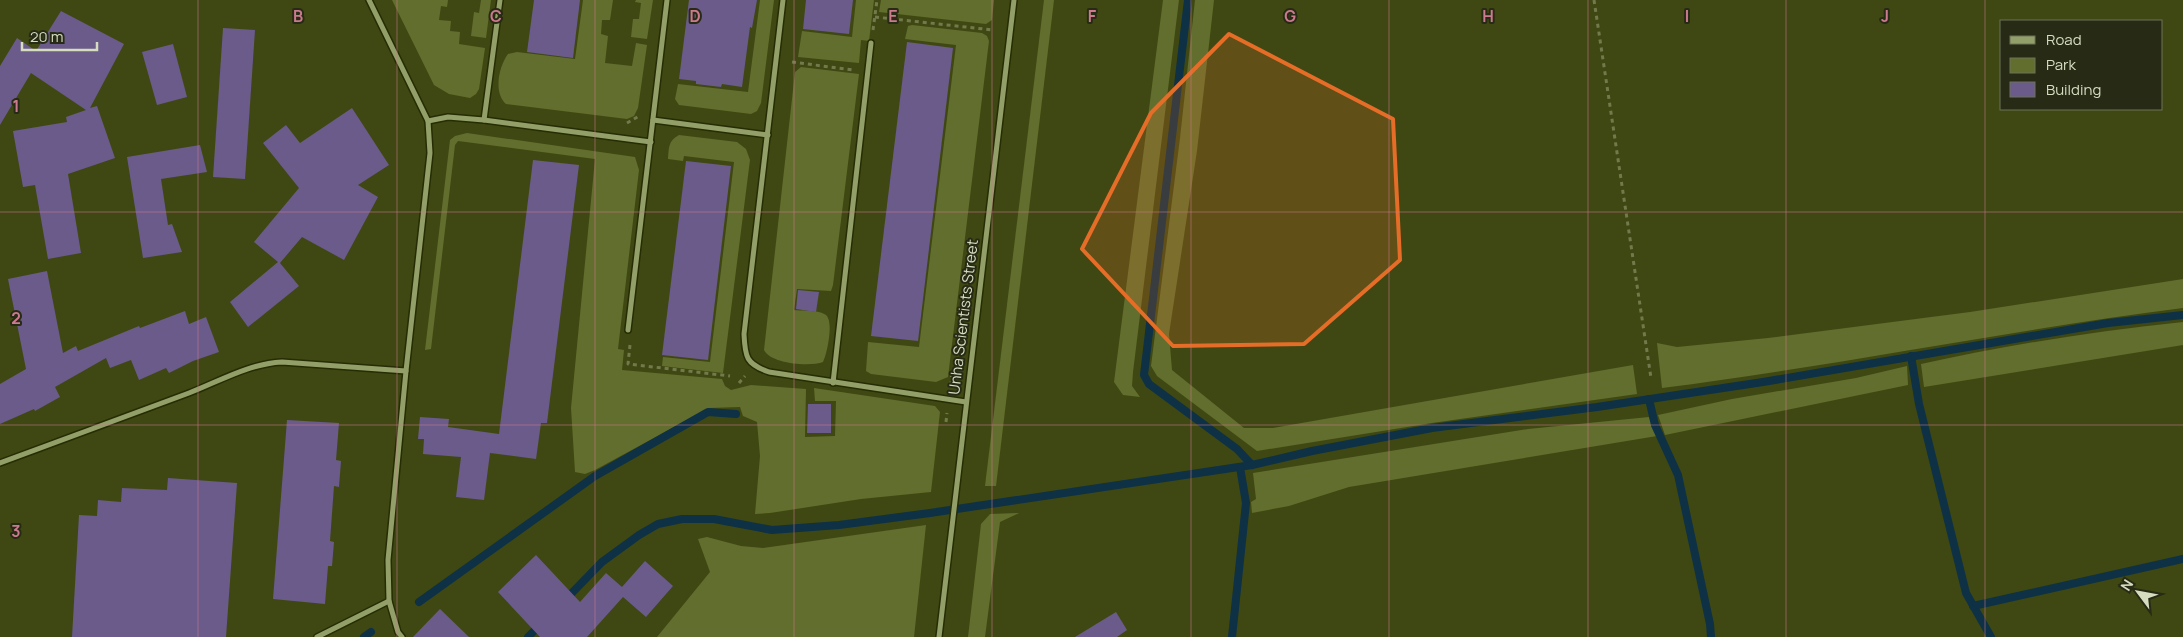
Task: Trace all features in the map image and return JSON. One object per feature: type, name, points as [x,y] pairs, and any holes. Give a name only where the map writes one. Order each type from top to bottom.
[{"type":"street","points":[[369,0],[428,122],[430,153],[388,560],[389,601],[398,632],[402,637]]},
{"type":"street","points":[[484,120],[500,0]]},
{"type":"street","points":[[628,330],[667,0]]},
{"type":"street","points":[[783,0],[744,334],[745,355],[754,367],[769,372],[966,402]]},
{"type":"street","name":"Unha Scientists Street","points":[[939,637],[1014,0]]},
{"type":"street","points":[[833,382],[871,43]]},
{"type":"street","points":[[428,122],[448,117],[484,120],[650,142]]},
{"type":"street","points":[[653,120],[768,135]]},
{"type":"street","points":[[0,463],[206,386],[248,368],[268,363],[282,362],[406,372]]},
{"type":"street","points":[[317,637],[389,601]]},
{"type":"path","points":[[871,43],[877,0]]},
{"type":"path","points":[[1594,0],[1651,378]]},
{"type":"path","points":[[875,17],[993,30]]},
{"type":"path","points":[[792,62],[868,71]]},
{"type":"path","points":[[628,330],[630,350],[628,364],[730,376]]},
{"type":"highlighted area","points":[[1229,34],[1393,119],[1400,260],[1304,344],[1173,346],[1082,249],[1151,113]]},
{"type":"green space","points":[[392,0],[448,0],[447,7],[441,6],[439,20],[451,21],[450,31],[460,32],[459,44],[485,48],[479,89],[476,94],[470,98],[449,94],[434,85]]},
{"type":"green space","points":[[481,0],[491,0],[486,38],[471,36],[474,12],[479,13]]},
{"type":"green space","points":[[583,0],[613,0],[610,20],[602,20],[601,34],[608,36],[605,63],[632,66],[636,43],[647,45],[638,108],[634,116],[627,119],[506,104],[500,93],[499,79],[502,65],[508,54],[517,52],[575,59]]},
{"type":"green space","points":[[636,0],[653,0],[647,39],[631,37],[633,19],[639,19],[641,3],[635,2]]},
{"type":"green space","points":[[760,0],[774,0],[761,103],[757,111],[751,114],[679,105],[675,99],[678,84],[748,92]]},
{"type":"green space","points":[[856,0],[874,0],[869,41],[861,40],[859,63],[798,57],[802,31],[852,37]]},
{"type":"green space","points":[[881,0],[994,0],[992,20],[986,24],[879,12]]},
{"type":"green space","points":[[1044,0],[1054,0],[996,486],[985,486]]},
{"type":"green space","points":[[1163,0],[1179,0],[1133,372],[1132,386],[1140,397],[1123,395],[1114,382]]},
{"type":"green space","points":[[1195,0],[1214,0],[1197,151],[1169,334],[1172,370],[1244,428],[1273,428],[1633,365],[1637,394],[1432,423],[1257,451],[1157,376],[1151,366],[1180,138]]},
{"type":"green space","points":[[908,26],[982,33],[987,36],[989,41],[948,377],[936,382],[871,374],[866,371],[868,342],[919,347],[956,45],[905,39]]},
{"type":"green space","points":[[801,67],[859,74],[833,285],[831,291],[797,289],[794,310],[823,313],[826,315],[829,324],[828,345],[823,362],[809,364],[782,361],[768,355],[764,350],[795,72]]},
{"type":"green space","points":[[467,133],[635,157],[639,170],[618,349],[624,350],[622,370],[722,379],[725,386],[731,390],[751,385],[806,389],[805,437],[835,436],[836,401],[815,401],[814,388],[935,406],[940,412],[931,492],[861,499],[755,514],[760,456],[757,422],[743,416],[740,407],[709,408],[595,470],[585,474],[575,472],[571,408],[595,159],[458,141],[455,145],[431,349],[425,350],[450,140],[455,136]]},
{"type":"green space","points":[[679,135],[737,142],[746,149],[750,160],[723,373],[662,366],[663,357],[710,362],[734,162],[684,156],[683,161],[668,159],[671,142]]},
{"type":"green space","points":[[2183,279],[2183,308],[1662,388],[1657,343],[1677,347],[1768,338],[1970,312]]},
{"type":"green space","points":[[2183,322],[2183,345],[1924,387],[1921,364],[2051,339]]},
{"type":"green space","points":[[1907,366],[1908,385],[1665,435],[1658,415],[1732,399],[1856,378]]},
{"type":"green space","points":[[1649,417],[1657,436],[1349,487],[1289,506],[1252,513],[1251,502],[1256,499],[1253,473],[1528,429]]},
{"type":"green space","points":[[1019,513],[1000,522],[985,637],[968,637],[981,524],[990,514]]},
{"type":"green space","points":[[926,525],[914,637],[657,637],[710,572],[698,539],[707,537],[741,546],[763,548]]},
{"type":"building","points":[[534,0],[580,0],[573,58],[527,52]]},
{"type":"building","points":[[689,0],[757,0],[752,28],[750,27],[742,87],[722,84],[721,87],[696,84],[696,81],[679,79]]},
{"type":"building","points":[[806,0],[853,0],[849,34],[803,29]]},
{"type":"building","points":[[61,11],[124,44],[90,108],[97,106],[115,158],[68,174],[81,253],[48,259],[35,185],[23,187],[13,131],[67,122],[66,117],[86,110],[31,73],[0,125],[0,66],[17,38],[36,51]]},
{"type":"building","points":[[223,28],[255,30],[245,179],[213,177]]},
{"type":"building","points":[[907,42],[953,48],[918,341],[871,336]]},
{"type":"building","points":[[173,44],[187,97],[157,105],[142,52]]},
{"type":"building","points":[[352,108],[389,165],[358,185],[378,197],[344,260],[302,237],[280,263],[299,286],[248,327],[230,302],[278,262],[254,242],[299,188],[263,143],[286,125],[300,143]]},
{"type":"building","points":[[200,145],[207,172],[161,179],[168,225],[172,224],[182,252],[143,258],[127,157]]},
{"type":"building","points":[[533,160],[579,165],[547,423],[541,423],[536,459],[490,453],[484,500],[456,497],[461,457],[423,454],[424,439],[418,439],[420,417],[449,419],[448,427],[499,434]]},
{"type":"building","points":[[686,161],[731,166],[708,360],[662,355]]},
{"type":"building","points":[[47,271],[63,353],[76,346],[78,351],[139,326],[140,328],[185,311],[189,324],[206,317],[219,352],[193,361],[169,373],[166,368],[139,380],[131,360],[110,368],[106,358],[55,387],[60,397],[35,411],[34,409],[0,424],[0,384],[26,369],[8,279]]},
{"type":"building","points":[[798,290],[819,292],[816,312],[796,309]]},
{"type":"building","points":[[808,404],[831,404],[831,433],[807,433]]},
{"type":"building","points":[[287,420],[339,423],[336,460],[341,461],[339,487],[334,486],[330,541],[334,542],[332,566],[328,566],[325,604],[273,599]]},
{"type":"building","points":[[168,478],[237,483],[226,637],[72,637],[79,515],[97,516],[98,500],[121,502],[122,488],[167,490]]},
{"type":"building","points":[[536,555],[580,602],[606,573],[622,587],[645,561],[673,586],[646,617],[623,597],[587,637],[540,637],[498,592]]},
{"type":"building","points":[[440,609],[469,637],[413,637]]},
{"type":"building","points":[[1116,612],[1127,630],[1117,637],[1075,637]]},
{"type":"waterway","points":[[1188,0],[1144,375],[1149,384],[1237,449],[1252,465]]},
{"type":"waterway","points":[[566,599],[602,562],[639,535],[658,524],[682,519],[714,519],[772,530],[839,525],[930,513],[1252,465],[1312,451],[1432,428],[1597,407],[1763,382],[2108,323],[2183,315]]},
{"type":"waterway","points":[[1911,356],[1919,404],[1966,593],[1991,637]]},
{"type":"waterway","points":[[1649,399],[1655,425],[1678,475],[1710,624],[1711,637]]},
{"type":"waterway","points":[[419,602],[595,476],[708,412],[736,414]]},
{"type":"waterway","points":[[1232,637],[1246,503],[1240,467]]},
{"type":"waterway","points":[[1973,606],[2183,559]]},
{"type":"waterway","points":[[528,637],[540,625]]},
{"type":"waterway","points":[[364,637],[371,632]]}]
